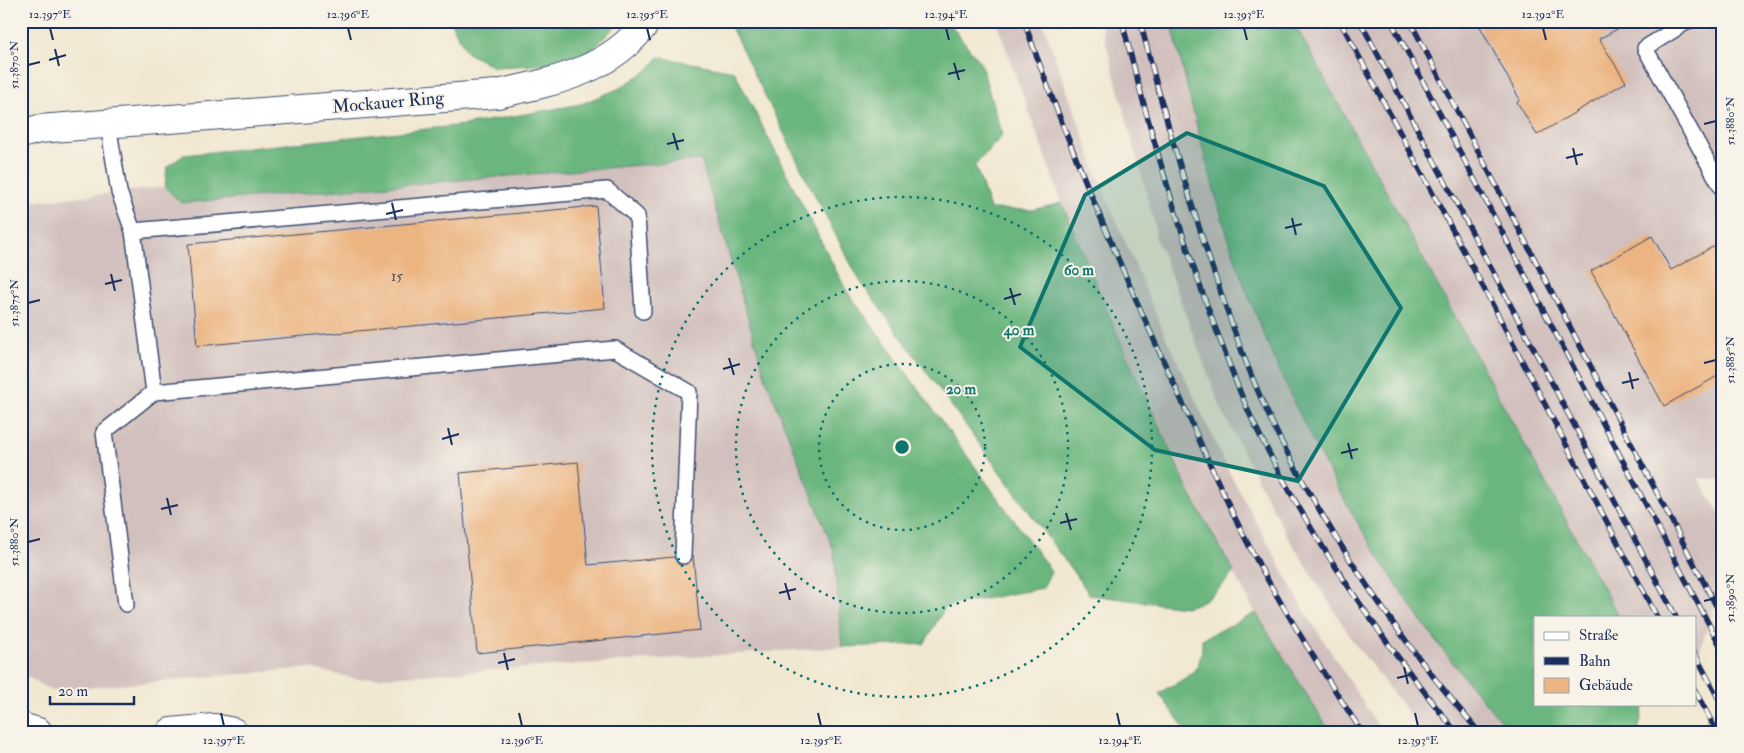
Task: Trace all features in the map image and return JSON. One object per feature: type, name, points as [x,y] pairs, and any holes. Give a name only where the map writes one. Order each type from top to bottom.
[{"type":"street","name":"Mockauer Ring","points":[[21,134],[39,129],[497,94],[559,80],[602,63],[636,37],[647,21]]},
{"type":"street","points":[[21,727],[38,732]]},
{"type":"street","points":[[171,732],[214,728],[233,732]]},
{"type":"lane","points":[[1688,21],[1645,48],[1723,190]]},
{"type":"lane","points":[[108,124],[118,192],[133,231],[154,392]]},
{"type":"lane","points":[[133,231],[607,190],[637,216],[644,311]]},
{"type":"lane","points":[[126,604],[104,432],[154,392],[614,349],[689,392],[682,556]]},
{"type":"highlighted area","points":[[1187,133],[1324,186],[1401,308],[1298,481],[1155,450],[1020,347],[1085,195]]},
{"type":"shaded area","points":[[996,21],[1042,21],[1102,187],[1164,333],[1230,474],[1304,610],[1382,732],[1330,732],[1267,633],[1190,494],[1124,350],[1062,203]]},
{"type":"shaded area","points":[[1100,21],[1171,21],[1205,156],[1344,501],[1410,606],[1486,704],[1511,732],[1423,732],[1355,644],[1286,534],[1221,409],[1156,240],[1155,226]]},
{"type":"shaded area","points":[[1293,21],[1723,21],[1723,480],[1698,478],[1723,519],[1723,579],[1696,662],[1696,616],[1618,616]]},
{"type":"shaded area","points":[[702,160],[766,379],[834,551],[842,647],[356,679],[309,668],[52,691],[21,673],[21,203],[165,187],[181,203]]},
{"type":"green space","points":[[450,21],[621,21],[592,50],[559,64],[494,67],[467,53]]},
{"type":"green space","points":[[728,21],[948,21],[981,64],[1002,136],[975,165],[990,209],[1032,210],[1062,203],[1124,350],[1190,494],[1234,572],[1224,584],[1206,599],[1185,607],[1090,595],[860,281],[811,188]]},
{"type":"green space","points":[[1171,21],[1293,21],[1618,616],[1534,616],[1534,706],[1644,706],[1638,732],[1511,732],[1468,682],[1427,629],[1389,574],[1354,517],[1292,399],[1265,338],[1241,276],[1203,150]]},
{"type":"green space","points":[[659,57],[734,71],[846,290],[1051,571],[1043,588],[946,606],[924,644],[842,647],[834,551],[766,379],[701,160],[181,203],[165,187],[167,167],[184,155],[464,125],[581,104],[618,89],[648,70]]},
{"type":"green space","points":[[1256,613],[1330,732],[1187,732],[1159,693],[1185,678],[1196,667],[1202,651],[1202,639]]},
{"type":"building","points":[[1477,21],[1632,21],[1599,39],[1626,82],[1537,135],[1517,102],[1520,100]]},
{"type":"building","points":[[596,206],[605,308],[197,346],[188,244]]},
{"type":"building","points":[[1652,236],[1671,270],[1723,241],[1723,373],[1664,406],[1591,271]]},
{"type":"building","points":[[578,462],[588,565],[674,557],[678,564],[683,565],[691,561],[693,555],[700,630],[477,653],[460,473]]},
{"type":"tunnel","points":[[1720,732],[1723,721]]},
{"type":"railway","points":[[1024,21],[1092,198],[1225,497],[1274,591],[1310,652],[1362,732]]},
{"type":"railway","points":[[1122,21],[1154,141],[1178,220],[1204,298],[1235,379],[1259,434],[1286,485],[1330,559],[1378,630],[1456,732]]},
{"type":"railway","points":[[1140,21],[1156,83],[1202,237],[1252,377],[1281,441],[1324,518],[1372,592],[1423,664],[1479,732]]},
{"type":"railway","points":[[1340,21],[1656,616]]},
{"type":"railway","points":[[1360,21],[1675,616]]},
{"type":"railway","points":[[1391,21],[1723,651]]},
{"type":"railway","points":[[1410,21],[1723,619]]},
{"type":"railway","points":[[1696,656],[1723,707]]},
{"type":"railway","points":[[1696,692],[1717,732]]}]
